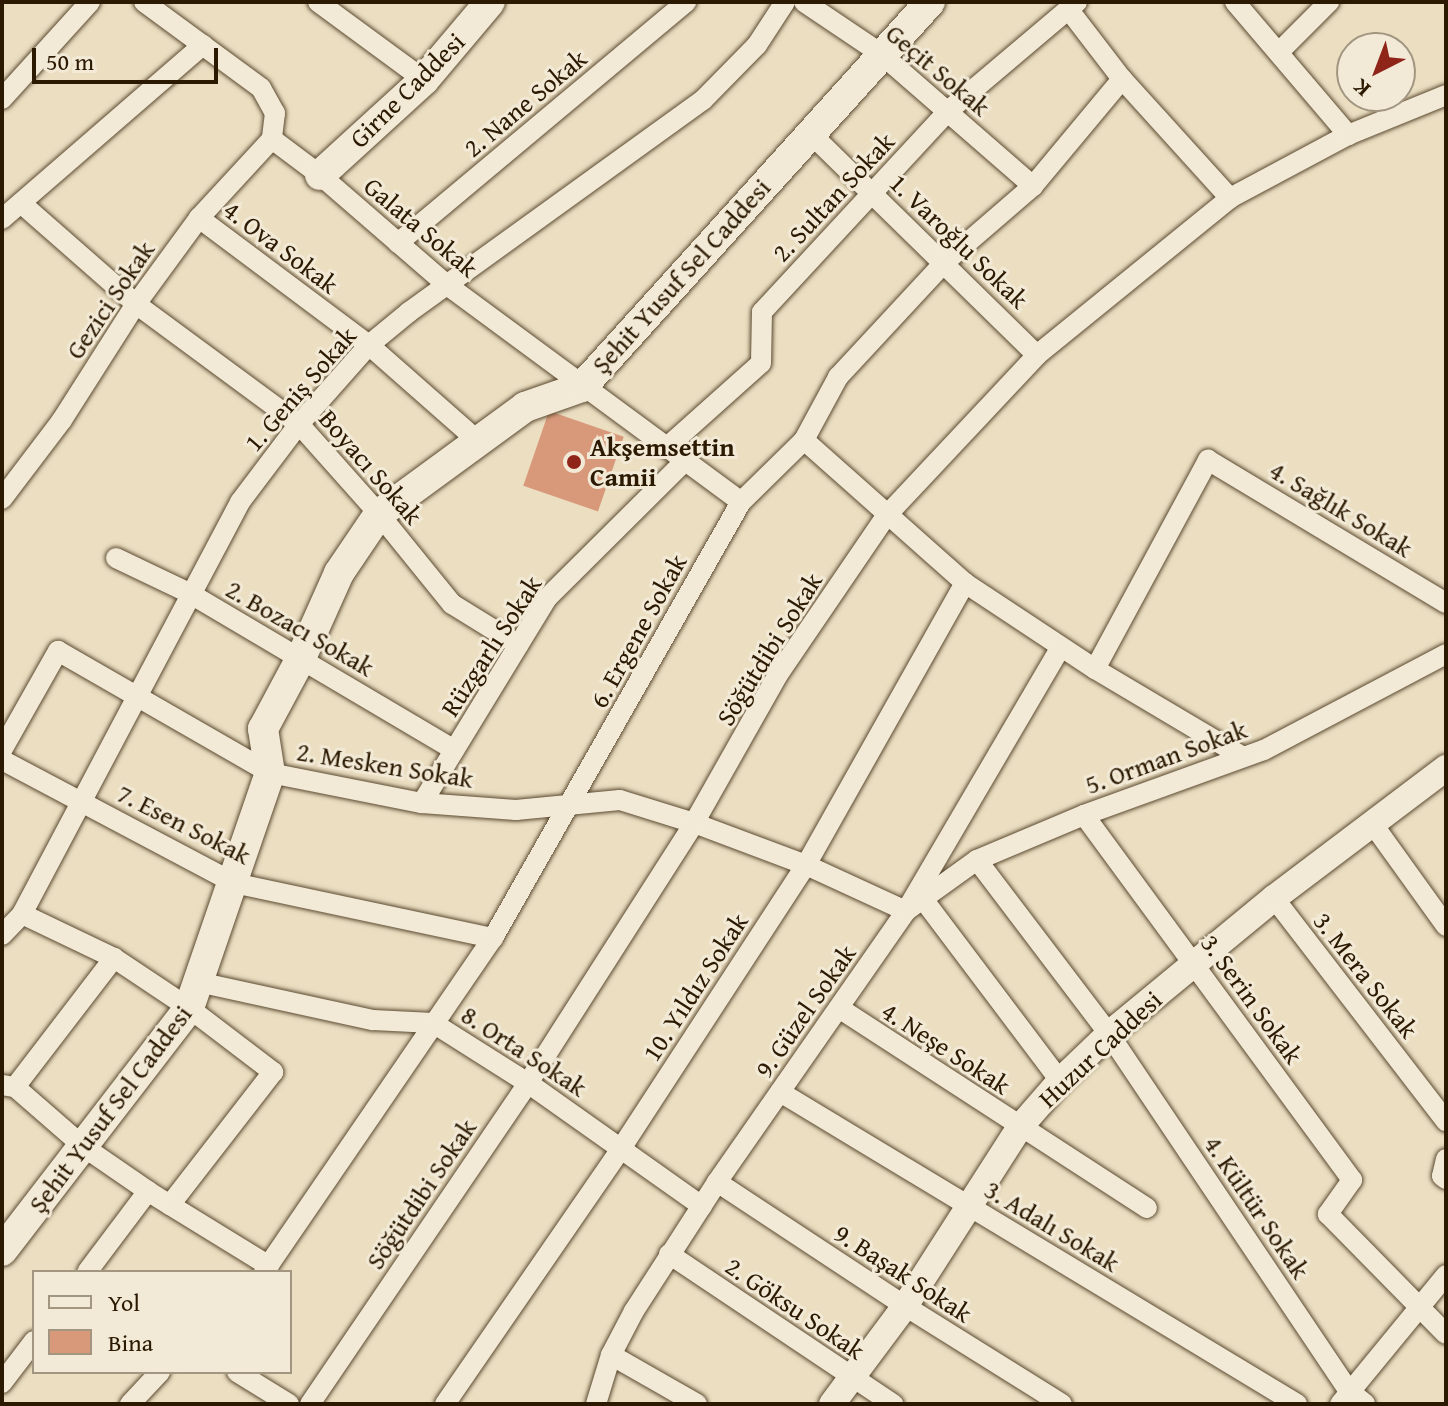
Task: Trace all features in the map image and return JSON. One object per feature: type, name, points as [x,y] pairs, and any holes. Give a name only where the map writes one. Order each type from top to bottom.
[{"type":"main road","name":"Girne Caddesi","points":[[320,175],[424,80],[490,2]]},
{"type":"main road","name":"Şehit Yusuf Sel Caddesi","points":[[2,1251],[84,1147],[194,995],[270,773],[263,729],[301,658],[339,573],[379,514],[525,407],[582,387],[880,53],[930,2]]},
{"type":"street","points":[[2,99],[10,78],[90,2]]},
{"type":"street","points":[[144,2],[261,88],[275,113],[272,139]]},
{"type":"street","points":[[318,2],[424,80]]},
{"type":"street","name":"2. Nane Sokak","points":[[398,243],[686,2]]},
{"type":"street","name":"1. Geniş Sokak","points":[[2,935],[22,914],[189,593],[240,502],[299,424],[369,345],[703,100],[757,45],[785,2]]},
{"type":"street","name":"Geçit Sokak","points":[[804,2],[880,53],[1033,186]]},
{"type":"street","points":[[1235,2],[1348,135]]},
{"type":"street","points":[[1279,52],[1329,2]]},
{"type":"street","points":[[1073,6],[1122,79],[1230,198]]},
{"type":"street","name":"2. Sultan Sokak","points":[[666,448],[761,363],[762,312],[948,111],[1073,6]]},
{"type":"street","points":[[8,211],[203,45]]},
{"type":"street","name":"6. Ergene Sokak","points":[[8,1086],[84,1147],[267,1269],[493,938],[741,502],[804,440],[838,377],[945,262],[1033,186],[1122,79]]},
{"type":"street","name":"Söğütdibi Sokak","points":[[310,1404],[528,1083],[694,823],[777,676],[886,516],[1037,355],[1230,198],[1348,135],[1446,95]]},
{"type":"street","name":"1. Varoğlu Sokak","points":[[809,132],[1037,355]]},
{"type":"street","name":"Galata Sokak","points":[[272,139],[320,175],[447,285],[741,502]]},
{"type":"street","name":"Gezici Sokak","points":[[2,499],[62,420],[136,304],[199,218],[272,139]]},
{"type":"street","name":"Boyacı Sokak","points":[[8,211],[299,424],[379,514],[452,604],[518,645]]},
{"type":"street","name":"4. Ova Sokak","points":[[199,218],[369,345],[478,441]]},
{"type":"street","points":[[804,440],[965,583],[1060,648],[1243,757]]},
{"type":"street","name":"4. Sağlık Sokak","points":[[1095,669],[1208,460],[1446,603]]},
{"type":"street","name":"Rüzgarlı Sokak","points":[[422,803],[547,598],[685,461]]},
{"type":"street","name":"2. Bozacı Sokak","points":[[116,558],[189,593],[454,750]]},
{"type":"street","name":"10. Yıldız Sokak","points":[[445,1404],[622,1147],[806,865],[965,583]]},
{"type":"street","name":"9. Güzel Sokak","points":[[596,1404],[611,1355],[669,1254],[914,905],[1060,648]]},
{"type":"street","name":"2. Mesken Sokak","points":[[2,750],[58,651],[270,773],[422,803],[516,810],[620,800],[694,823],[914,905]]},
{"type":"street","name":"5. Orman Sokak","points":[[914,905],[977,860],[1084,815],[1264,750],[1446,654]]},
{"type":"street","name":"7. Esen Sokak","points":[[2,760],[234,883],[493,938]]},
{"type":"street","name":"Huzur Caddesi","points":[[832,1404],[905,1306],[1020,1127],[1060,1081],[1109,1034],[1274,898],[1446,768]]},
{"type":"street","name":"3. Serin Sokak","points":[[1084,815],[1352,1180],[1328,1214],[1418,1309]]},
{"type":"street","points":[[1372,823],[1446,926]]},
{"type":"street","points":[[977,860],[1109,1034]]},
{"type":"street","name":"3. Mera Sokak","points":[[1274,898],[1446,1121]]},
{"type":"street","points":[[914,905],[1060,1081]]},
{"type":"street","points":[[22,914],[194,995],[273,1072],[170,1205]]},
{"type":"street","points":[[8,1086],[114,958]]},
{"type":"street","name":"8. Orta Sokak","points":[[194,995],[373,1020],[433,1023],[528,1083],[702,1206]]},
{"type":"street","name":"4. Neşe Sokak","points":[[839,1008],[1147,1208]]},
{"type":"street","name":"4. Kültür Sokak","points":[[1109,1034],[1344,1397],[1365,1404]]},
{"type":"street","name":"3. Adalı Sokak","points":[[780,1092],[1297,1404]]},
{"type":"street","name":"9. Başak Sokak","points":[[717,1182],[905,1306],[1062,1404]]},
{"type":"street","points":[[89,1270],[148,1191]]},
{"type":"street","name":"2. Göksu Sokak","points":[[669,1254],[893,1404]]},
{"type":"street","points":[[1344,1397],[1446,1275]]},
{"type":"street","points":[[1418,1309],[1446,1334]]},
{"type":"street","points":[[2,1383],[32,1344]]},
{"type":"street","points":[[611,1355],[697,1404]]},
{"type":"street","points":[[130,1404],[158,1374]]},
{"type":"street","points":[[239,1374],[262,1397],[289,1404]]},
{"type":"building","name":"Akşemsettin Camii","points":[[549,411],[624,437],[598,511],[523,486]]},
{"type":"place","name":"Akşemsettin Camii","points":[[574,462]]}]
